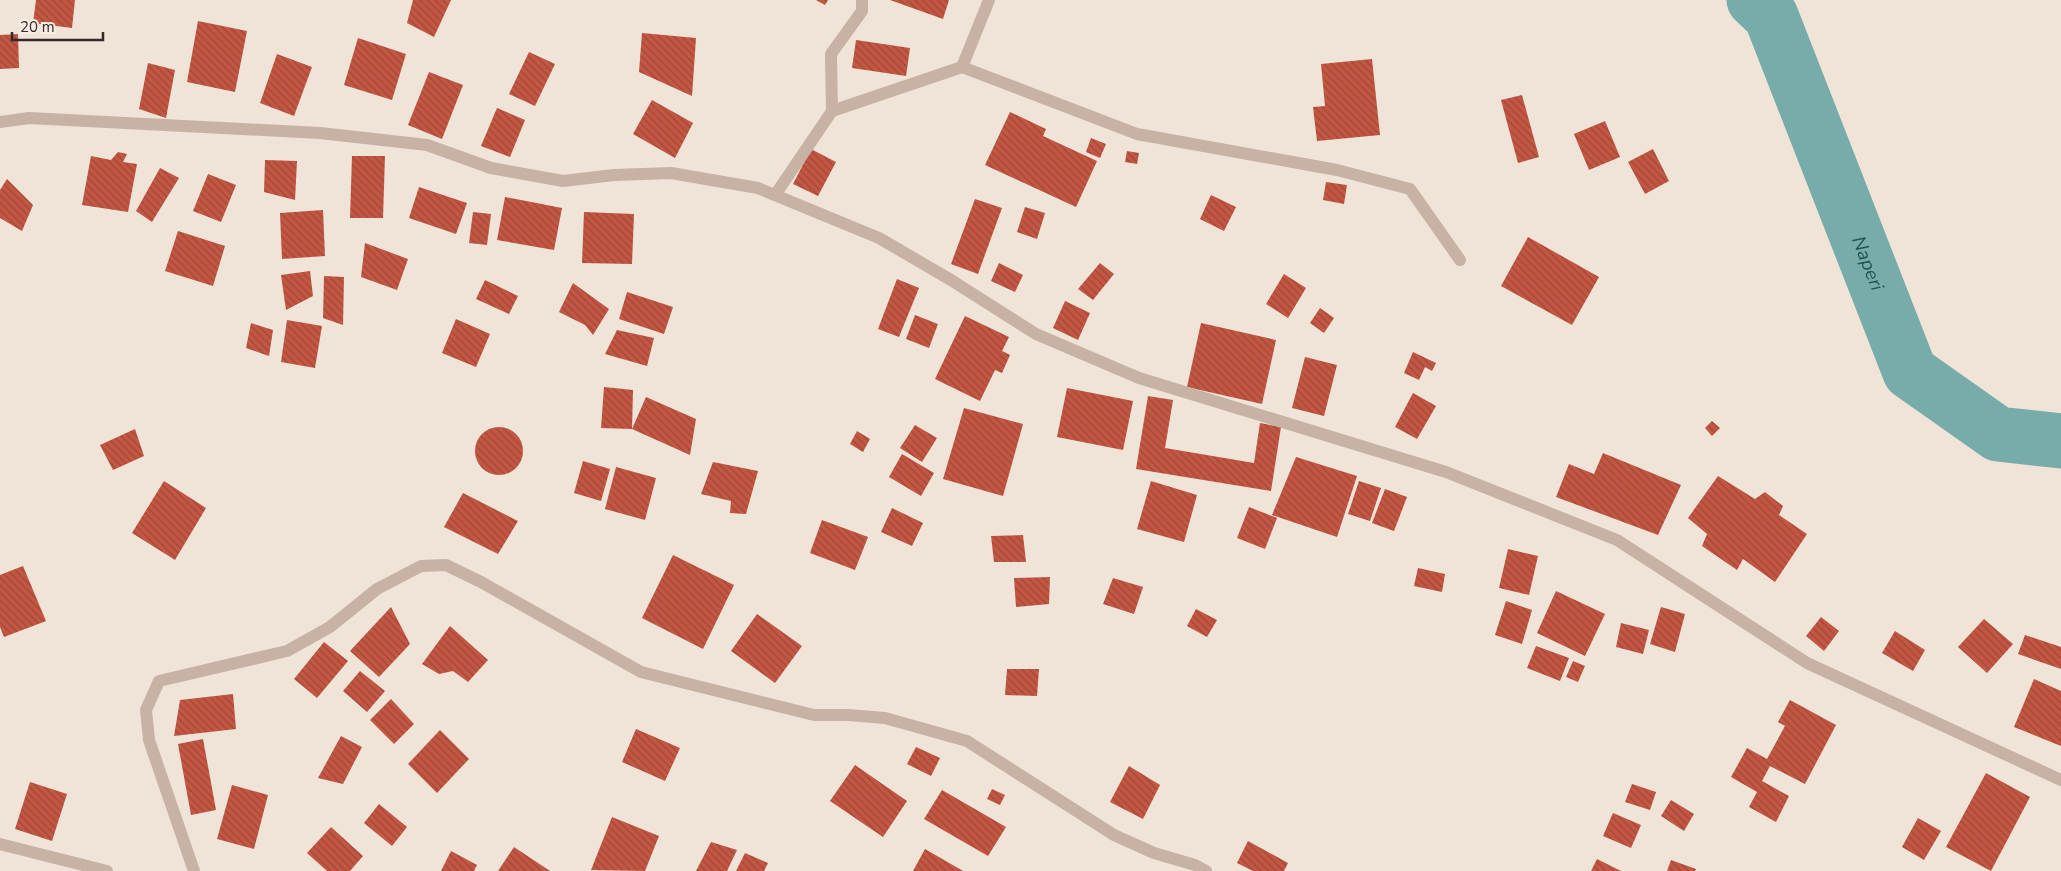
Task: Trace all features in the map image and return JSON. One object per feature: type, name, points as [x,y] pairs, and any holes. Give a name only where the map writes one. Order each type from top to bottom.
[{"type":"street","points":[[775,195],[832,111],[831,54],[862,11],[862,0]]},
{"type":"street","points":[[962,67],[989,0]]},
{"type":"street","points":[[832,111],[962,67],[1137,134],[1338,170],[1410,189],[1460,260]]},
{"type":"street","points":[[0,122],[29,118],[320,133],[427,145],[491,168],[564,181],[614,175],[672,173],[758,188],[878,238],[951,280],[1036,334],[1139,378],[1446,472],[1617,540],[1807,663],[2061,780]]},
{"type":"street","points":[[194,871],[149,740],[146,710],[159,682],[287,651],[330,627],[377,589],[421,566],[446,565],[481,582],[641,672],[814,715],[885,718],[967,740],[1114,835],[1154,853],[1206,871]]},
{"type":"street","points":[[0,844],[107,871]]},
{"type":"building","points":[[36,0],[75,0],[72,28],[33,23]]},
{"type":"building","points":[[413,0],[451,0],[434,37],[407,23]]},
{"type":"building","points":[[816,0],[828,0],[825,5]]},
{"type":"building","points":[[890,0],[949,0],[943,19]]},
{"type":"building","points":[[198,21],[247,31],[235,92],[187,82]]},
{"type":"building","points":[[642,33],[696,38],[692,96],[639,72]]},
{"type":"building","points":[[18,34],[19,68],[0,69],[0,35]]},
{"type":"building","points":[[358,38],[406,54],[392,100],[344,85]]},
{"type":"building","points":[[856,40],[910,48],[906,76],[852,68]]},
{"type":"building","points":[[529,52],[555,64],[535,106],[509,94]]},
{"type":"building","points":[[277,54],[312,67],[294,116],[260,103]]},
{"type":"building","points":[[1372,59],[1380,135],[1317,141],[1313,107],[1325,106],[1321,64]]},
{"type":"building","points":[[148,63],[175,70],[166,118],[139,109]]},
{"type":"building","points":[[429,72],[463,85],[442,139],[408,125]]},
{"type":"building","points":[[1522,95],[1539,157],[1518,163],[1501,100]]},
{"type":"building","points":[[652,100],[693,123],[675,158],[633,134]]},
{"type":"building","points":[[497,108],[525,120],[510,157],[481,146]]},
{"type":"building","points":[[1010,112],[1046,129],[1043,136],[1097,161],[1076,207],[985,165]]},
{"type":"building","points":[[1605,121],[1620,157],[1589,170],[1574,134]]},
{"type":"building","points":[[1091,138],[1106,144],[1100,158],[1086,152]]},
{"type":"building","points":[[811,149],[836,162],[818,196],[793,184]]},
{"type":"building","points":[[1653,149],[1669,181],[1645,194],[1628,162]]},
{"type":"building","points":[[1127,151],[1139,153],[1137,164],[1125,162]]},
{"type":"building","points":[[118,152],[127,154],[123,162],[137,164],[128,212],[82,205],[91,156],[111,160]]},
{"type":"building","points":[[352,156],[385,156],[383,218],[350,218]]},
{"type":"building","points":[[265,160],[297,161],[295,200],[264,192]]},
{"type":"building","points":[[160,168],[179,178],[152,222],[136,211]]},
{"type":"building","points":[[208,174],[236,185],[221,222],[193,211]]},
{"type":"building","points":[[7,179],[33,205],[22,231],[0,218],[0,190]]},
{"type":"building","points":[[1326,182],[1347,185],[1344,204],[1323,200]]},
{"type":"building","points":[[419,187],[467,203],[456,234],[409,218]]},
{"type":"building","points":[[1211,195],[1236,207],[1224,231],[1200,219]]},
{"type":"building","points":[[505,197],[562,208],[554,250],[497,240]]},
{"type":"building","points":[[975,199],[1002,208],[978,274],[951,264]]},
{"type":"building","points":[[1025,207],[1045,213],[1037,239],[1017,232]]},
{"type":"building","points":[[323,210],[325,256],[282,259],[280,213]]},
{"type":"building","points":[[473,212],[491,214],[487,245],[469,243]]},
{"type":"building","points":[[584,212],[634,214],[632,264],[582,263]]},
{"type":"building","points":[[178,231],[225,246],[213,286],[165,271]]},
{"type":"building","points":[[1528,237],[1599,277],[1572,325],[1501,286]]},
{"type":"building","points":[[365,243],[408,259],[397,290],[361,277]]},
{"type":"building","points":[[999,263],[1023,275],[1015,292],[991,281]]},
{"type":"building","points":[[1100,263],[1114,274],[1093,300],[1078,289]]},
{"type":"building","points":[[310,271],[313,296],[286,310],[281,275]]},
{"type":"building","points":[[1284,274],[1306,288],[1288,318],[1266,304]]},
{"type":"building","points":[[324,276],[344,277],[343,325],[323,318]]},
{"type":"building","points":[[897,279],[919,288],[899,337],[878,329]]},
{"type":"building","points":[[485,280],[518,296],[509,314],[476,299]]},
{"type":"building","points":[[573,283],[609,309],[593,335],[585,325],[559,312]]},
{"type":"building","points":[[627,292],[673,307],[664,334],[619,319]]},
{"type":"building","points":[[1065,301],[1090,313],[1078,340],[1053,328]]},
{"type":"building","points":[[1320,308],[1334,318],[1324,333],[1310,323]]},
{"type":"building","points":[[915,315],[938,324],[929,348],[906,339]]},
{"type":"building","points":[[965,316],[1009,337],[1002,351],[1010,355],[1002,373],[995,370],[980,401],[935,379]]},
{"type":"building","points":[[456,319],[490,334],[476,367],[442,353]]},
{"type":"building","points":[[287,320],[322,326],[315,368],[281,362]]},
{"type":"building","points":[[251,323],[273,330],[269,356],[246,348]]},
{"type":"building","points":[[1201,323],[1276,340],[1262,404],[1187,387]]},
{"type":"building","points":[[617,330],[654,338],[647,366],[605,354]]},
{"type":"building","points":[[1413,352],[1436,363],[1432,371],[1425,367],[1419,380],[1404,373]]},
{"type":"building","points":[[1305,357],[1337,365],[1324,416],[1292,408]]},
{"type":"building","points":[[604,387],[633,390],[632,429],[601,428]]},
{"type":"building","points":[[1067,388],[1133,401],[1123,450],[1057,437]]},
{"type":"building","points":[[1413,393],[1436,406],[1417,439],[1395,427]]},
{"type":"building","points":[[1148,396],[1173,400],[1165,448],[1254,463],[1260,423],[1281,427],[1271,491],[1136,469]]},
{"type":"building","points":[[646,397],[696,419],[690,455],[632,429]]},
{"type":"building","points":[[964,408],[1023,424],[1003,496],[943,479]]},
{"type":"building","points":[[1712,421],[1720,428],[1712,436],[1705,428]]},
{"type":"building","points":[[915,425],[937,438],[922,462],[900,448]]},
{"type":"building","points":[[499,427],[508,429],[516,434],[521,442],[523,451],[521,460],[516,468],[508,473],[499,475],[490,473],[482,468],[477,460],[475,451],[477,442],[482,434],[490,429]]},
{"type":"building","points":[[135,429],[144,456],[113,470],[100,445]]},
{"type":"building","points":[[857,431],[870,439],[863,452],[850,444]]},
{"type":"building","points":[[1603,453],[1681,485],[1658,535],[1556,497],[1569,464],[1594,474]]},
{"type":"building","points":[[902,454],[934,473],[921,496],[889,477]]},
{"type":"building","points":[[1296,457],[1357,476],[1337,537],[1272,515]]},
{"type":"building","points":[[583,461],[610,469],[601,501],[574,493]]},
{"type":"building","points":[[713,462],[758,471],[746,514],[730,513],[731,501],[701,494]]},
{"type":"building","points":[[616,467],[656,478],[645,520],[605,509]]},
{"type":"building","points":[[1718,476],[1755,499],[1765,492],[1783,506],[1779,515],[1807,534],[1775,582],[1743,559],[1737,570],[1702,546],[1707,534],[1688,518]]},
{"type":"building","points":[[164,481],[206,508],[175,560],[132,533]]},
{"type":"building","points":[[1151,481],[1197,495],[1184,542],[1137,529]]},
{"type":"building","points":[[1359,481],[1381,488],[1370,521],[1348,514]]},
{"type":"building","points":[[1385,489],[1407,497],[1394,531],[1372,523]]},
{"type":"building","points":[[463,493],[518,521],[498,554],[444,527]]},
{"type":"building","points":[[1249,507],[1277,518],[1265,549],[1237,538]]},
{"type":"building","points":[[892,508],[923,523],[912,546],[881,532]]},
{"type":"building","points":[[822,520],[868,537],[855,570],[810,553]]},
{"type":"building","points":[[1023,535],[1026,562],[994,562],[991,536]]},
{"type":"building","points":[[1508,549],[1538,556],[1529,595],[1499,588]]},
{"type":"building","points":[[673,555],[734,585],[703,649],[642,618]]},
{"type":"building","points":[[23,566],[46,621],[4,637],[0,627],[0,575]]},
{"type":"building","points":[[1418,568],[1445,574],[1442,592],[1414,586]]},
{"type":"building","points":[[1050,577],[1049,604],[1016,607],[1014,578]]},
{"type":"building","points":[[1113,578],[1143,587],[1134,614],[1103,604]]},
{"type":"building","points":[[1556,591],[1605,614],[1585,656],[1537,633]]},
{"type":"building","points":[[1506,601],[1532,610],[1522,644],[1495,635]]},
{"type":"building","points":[[391,607],[410,644],[379,677],[350,651]]},
{"type":"building","points":[[1661,607],[1685,614],[1675,652],[1650,644]]},
{"type":"building","points":[[1196,609],[1217,620],[1207,637],[1187,626]]},
{"type":"building","points":[[757,614],[802,646],[775,683],[731,651]]},
{"type":"building","points":[[1821,617],[1839,631],[1824,651],[1806,636]]},
{"type":"building","points":[[1984,619],[2013,644],[1987,673],[1958,647]]},
{"type":"building","points":[[1621,623],[1649,630],[1643,654],[1616,647]]},
{"type":"building","points":[[450,626],[488,660],[468,682],[453,671],[439,674],[422,664]]},
{"type":"building","points":[[1895,631],[1925,650],[1913,671],[1882,653]]},
{"type":"building","points":[[2025,635],[2061,647],[2061,669],[2018,654]]},
{"type":"building","points":[[324,642],[348,661],[317,698],[294,679]]},
{"type":"building","points":[[1536,646],[1569,658],[1560,681],[1527,668]]},
{"type":"building","points":[[1573,661],[1585,666],[1578,682],[1566,677]]},
{"type":"building","points":[[1007,669],[1039,669],[1037,696],[1005,695]]},
{"type":"building","points":[[360,671],[385,691],[367,712],[343,691]]},
{"type":"building","points":[[2034,679],[2061,691],[2061,746],[2014,727]]},
{"type":"building","points":[[233,694],[236,729],[174,736],[180,700]]},
{"type":"building","points":[[391,699],[414,724],[394,744],[370,720]]},
{"type":"building","points":[[1790,700],[1836,725],[1805,784],[1770,766],[1762,781],[1789,796],[1776,822],[1749,807],[1757,792],[1731,777],[1747,748],[1767,759],[1785,726],[1778,722]]},
{"type":"building","points":[[636,729],[680,748],[665,781],[622,762]]},
{"type":"building","points":[[440,730],[469,759],[437,793],[408,764]]},
{"type":"building","points":[[341,736],[362,747],[343,784],[318,778]]},
{"type":"building","points":[[203,739],[216,810],[191,815],[178,744]]},
{"type":"building","points":[[916,747],[940,758],[931,776],[907,764]]},
{"type":"building","points":[[855,765],[907,801],[883,837],[830,801]]},
{"type":"building","points":[[1129,766],[1160,785],[1143,819],[1110,802]]},
{"type":"building","points":[[1986,773],[2030,797],[1991,871],[1946,847]]},
{"type":"building","points":[[30,782],[67,794],[52,841],[15,829]]},
{"type":"building","points":[[1632,784],[1656,792],[1650,810],[1625,802]]},
{"type":"building","points":[[232,785],[268,795],[254,849],[217,839]]},
{"type":"building","points":[[992,789],[1005,795],[1000,805],[987,799]]},
{"type":"building","points":[[942,790],[1006,827],[988,856],[924,819]]},
{"type":"building","points":[[1671,800],[1694,814],[1684,831],[1661,816]]},
{"type":"building","points":[[379,804],[407,827],[392,846],[364,823]]},
{"type":"building","points":[[1613,813],[1641,825],[1631,848],[1603,836]]},
{"type":"building","points":[[612,817],[659,836],[645,871],[591,870]]},
{"type":"building","points":[[1918,818],[1941,831],[1924,860],[1902,847]]},
{"type":"building","points":[[331,827],[363,856],[350,871],[327,871],[307,853]]},
{"type":"building","points":[[1248,841],[1288,863],[1284,871],[1253,871],[1237,863]]},
{"type":"building","points":[[711,842],[737,850],[727,871],[696,871]]},
{"type":"building","points":[[514,847],[550,871],[498,871]]},
{"type":"building","points":[[925,849],[963,871],[913,871]]},
{"type":"building","points":[[451,851],[477,865],[474,871],[441,871]]},
{"type":"building","points":[[745,853],[768,863],[764,871],[736,871]]},
{"type":"building","points":[[1597,859],[1621,871],[1591,871]]},
{"type":"building","points":[[1671,860],[1696,869],[1695,871],[1667,871]]},
{"type":"waterway","name":"Naperi","points":[[1754,0],[1771,16],[1910,372],[1998,434],[2061,441]]}]
